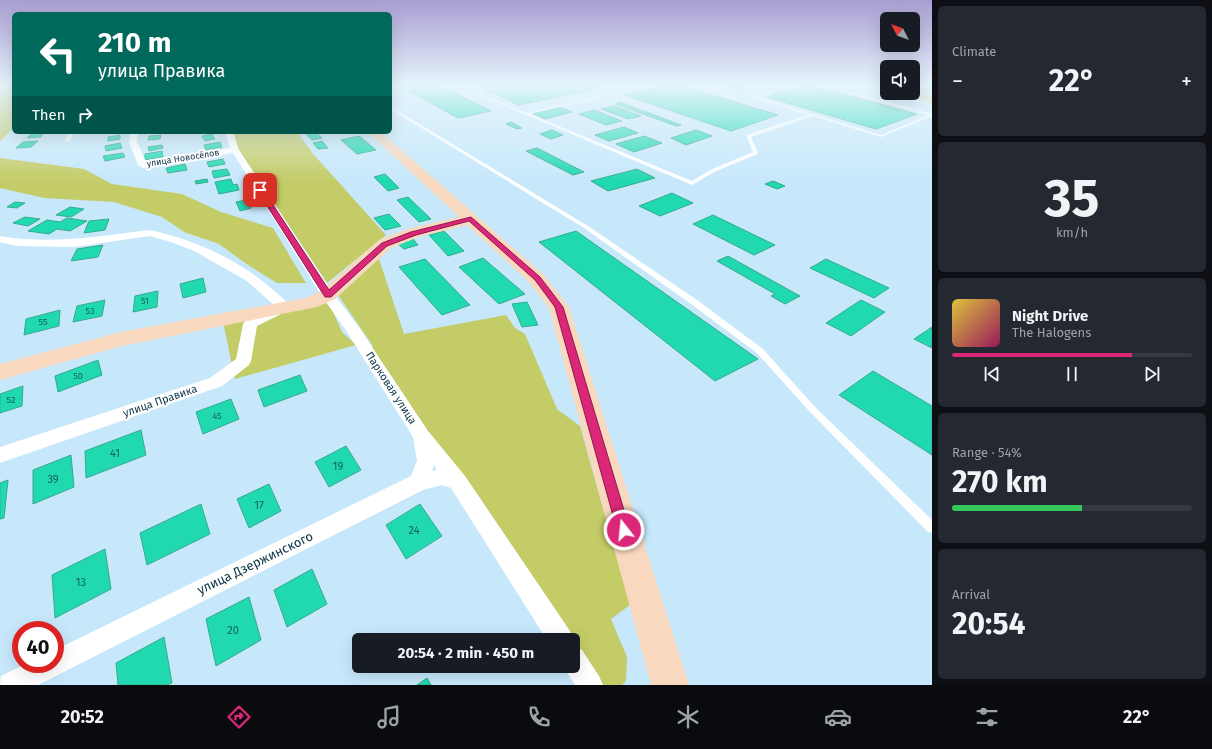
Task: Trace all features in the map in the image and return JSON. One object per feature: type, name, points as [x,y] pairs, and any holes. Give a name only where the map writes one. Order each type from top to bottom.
[{"type":"street","name":"улица Новосёлов","points":[[134,134],[133,142],[143,165],[234,150]]},
{"type":"street","name":"Парковая улица","points":[[230,134],[234,150],[328,295],[422,436],[458,482],[556,633]]},
{"type":"street","points":[[376,134],[537,279],[559,307],[666,683]]},
{"type":"street","name":"улица Правика","points":[[0,372],[121,339],[310,303],[328,295],[385,244],[413,233],[471,219]]},
{"type":"street","points":[[0,239],[16,242],[74,243],[150,233],[175,239],[198,248],[252,278],[284,307]]},
{"type":"street","name":"улица Правика","points":[[0,455],[216,382],[243,361],[250,324],[284,307]]},
{"type":"street","points":[[418,482],[426,461],[422,436]]},
{"type":"street","name":"улица Дзержинского","points":[[64,658],[418,482],[442,477],[458,482]]},
{"type":"street","points":[[580,669],[590,685]]},
{"type":"street","name":"улица Дзержинского","points":[[10,685],[34,673]]},
{"type":"lane","points":[[406,117],[586,227],[694,302],[760,351],[812,409],[932,528]]},
{"type":"lane","points":[[533,117],[692,183],[712,171],[756,154],[748,136],[807,117]]},
{"type":"lane","points":[[819,117],[881,136],[927,117]]},
{"type":"lane","points":[[67,140],[72,134]]},
{"type":"green space","points":[[0,117],[12,117],[12,129],[0,142]]},
{"type":"green space","points":[[234,134],[298,134],[314,155],[386,235],[327,283],[238,149]]},
{"type":"green space","points":[[0,158],[84,169],[112,184],[182,194],[221,212],[273,228],[306,283],[277,283],[248,265],[219,244],[184,232],[162,217],[114,202],[44,198],[0,188]]},
{"type":"green space","points":[[378,256],[404,334],[506,315],[515,328],[525,334],[557,409],[580,426],[630,605],[611,619],[627,657],[626,681],[622,685],[580,685],[576,673],[580,673],[580,633],[568,633],[363,351],[373,346],[338,295]]},
{"type":"green space","points":[[325,302],[331,307],[342,332],[356,345],[235,379],[223,322]]},
{"type":"building","points":[[541,117],[553,117],[545,119]]},
{"type":"building","points":[[586,117],[612,117],[622,121],[606,125]]},
{"type":"building","points":[[623,117],[637,117],[628,119]]},
{"type":"building","points":[[651,117],[660,117],[681,125],[676,126]]},
{"type":"building","points":[[690,117],[772,117],[731,131]]},
{"type":"building","points":[[835,117],[909,117],[876,129]]},
{"type":"building","points":[[511,122],[522,128],[517,129],[506,124]]},
{"type":"building","points":[[624,127],[638,133],[609,141],[595,135]]},
{"type":"building","points":[[552,130],[563,135],[551,139],[540,134]]},
{"type":"building","points":[[696,130],[712,136],[686,145],[671,138]]},
{"type":"building","points":[[31,134],[43,134],[41,137],[27,138]]},
{"type":"building","points":[[212,134],[215,139],[205,141],[202,136]]},
{"type":"building","points":[[306,134],[317,134],[322,138],[312,140]]},
{"type":"building","points":[[120,135],[120,139],[108,141],[108,137]]},
{"type":"building","points":[[161,135],[160,139],[148,140],[149,136]]},
{"type":"building","points":[[359,136],[376,150],[357,154],[341,140]]},
{"type":"building","points":[[644,136],[662,143],[634,152],[616,144]]},
{"type":"building","points":[[38,141],[31,147],[16,148],[23,142]]},
{"type":"building","points":[[322,141],[328,148],[318,149],[313,143]]},
{"type":"building","points":[[220,142],[222,147],[206,150],[204,145]]},
{"type":"building","points":[[120,143],[122,148],[106,151],[105,146]]},
{"type":"building","points":[[162,145],[163,148],[149,151],[148,147]]},
{"type":"building","points":[[537,148],[584,172],[573,175],[526,151]]},
{"type":"building","points":[[162,151],[163,157],[145,160],[145,154]]},
{"type":"building","points":[[123,153],[125,157],[105,161],[103,156]]},
{"type":"building","points":[[223,159],[225,164],[209,167],[207,162]]},
{"type":"building","points":[[185,164],[187,170],[168,173],[166,168]]},
{"type":"building","points":[[227,169],[230,175],[214,178],[212,171]]},
{"type":"building","points":[[637,169],[655,178],[608,191],[591,181]]},
{"type":"building","points":[[385,174],[399,188],[388,191],[374,177]]},
{"type":"building","points":[[207,179],[208,182],[196,184],[195,181]]},
{"type":"building","points":[[231,179],[233,185],[237,184],[239,190],[219,194],[215,182]]},
{"type":"building","points":[[773,181],[785,186],[777,189],[765,184]]},
{"type":"building","points":[[672,193],[693,203],[660,216],[639,206]]},
{"type":"building","points":[[408,197],[431,219],[419,222],[397,200]]},
{"type":"building","points":[[246,200],[251,208],[240,211],[236,202]]},
{"type":"building","points":[[15,202],[25,203],[17,208],[7,207]]},
{"type":"building","points":[[70,207],[84,209],[71,217],[56,215]]},
{"type":"building","points":[[389,214],[401,226],[385,230],[374,218]]},
{"type":"building","points":[[713,215],[775,245],[754,255],[693,224]]},
{"type":"building","points":[[25,217],[40,219],[28,226],[13,223]]},
{"type":"building","points":[[67,218],[87,221],[70,231],[57,229],[49,234],[28,231],[47,220],[60,222]]},
{"type":"building","points":[[109,219],[105,230],[84,233],[89,221]]},
{"type":"building","points":[[444,231],[464,251],[448,256],[429,235]]},
{"type":"building","points":[[576,231],[758,359],[715,381],[539,242]]},
{"type":"building","points":[[413,239],[418,245],[404,249],[398,244]]},
{"type":"building","points":[[103,245],[98,257],[71,261],[77,249]]},
{"type":"building","points":[[728,256],[800,296],[785,304],[771,296],[775,294],[717,261]]},
{"type":"building","points":[[483,258],[525,294],[499,304],[459,267]]},
{"type":"building","points":[[425,259],[470,305],[442,315],[399,267]]},
{"type":"building","points":[[826,259],[889,288],[874,298],[810,268]]},
{"type":"building","points":[[203,278],[206,292],[183,298],[180,284]]},
{"type":"building","points":[[158,291],[157,307],[133,312],[135,296]]},
{"type":"building","points":[[105,300],[102,316],[73,322],[77,306]]},
{"type":"building","points":[[861,300],[885,312],[851,336],[826,323]]},
{"type":"building","points":[[527,302],[538,325],[522,327],[512,304]]},
{"type":"building","points":[[60,310],[59,326],[24,335],[26,319]]},
{"type":"building","points":[[932,327],[932,348],[914,339]]},
{"type":"building","points":[[98,360],[102,375],[58,392],[55,376]]},
{"type":"building","points":[[873,371],[932,406],[932,455],[839,395]]},
{"type":"building","points":[[300,375],[307,391],[264,407],[258,390]]},
{"type":"building","points":[[23,386],[22,406],[0,413],[0,394]]},
{"type":"building","points":[[231,399],[239,419],[203,434],[196,412]]},
{"type":"building","points":[[141,430],[146,455],[86,478],[85,451]]},
{"type":"building","points":[[346,446],[361,470],[329,487],[315,462]]},
{"type":"building","points":[[71,455],[74,487],[33,504],[33,470]]},
{"type":"building","points":[[8,480],[4,518],[0,519],[0,483]]},
{"type":"building","points":[[269,484],[281,511],[249,528],[237,499]]},
{"type":"building","points":[[201,504],[210,534],[147,565],[140,533]]},
{"type":"building","points":[[420,504],[442,536],[406,559],[386,525]]},
{"type":"building","points":[[105,549],[111,589],[55,618],[52,575]]},
{"type":"building","points":[[312,569],[327,604],[287,627],[274,590]]},
{"type":"building","points":[[249,597],[261,640],[216,666],[206,619]]},
{"type":"building","points":[[164,637],[172,683],[167,685],[118,685],[116,663]]},
{"type":"building","points":[[427,678],[431,685],[417,685]]},
{"type":"route","points":[[260,190],[328,295],[385,244],[413,233],[471,219],[537,279],[549,292],[559,307],[624,530]]}]
